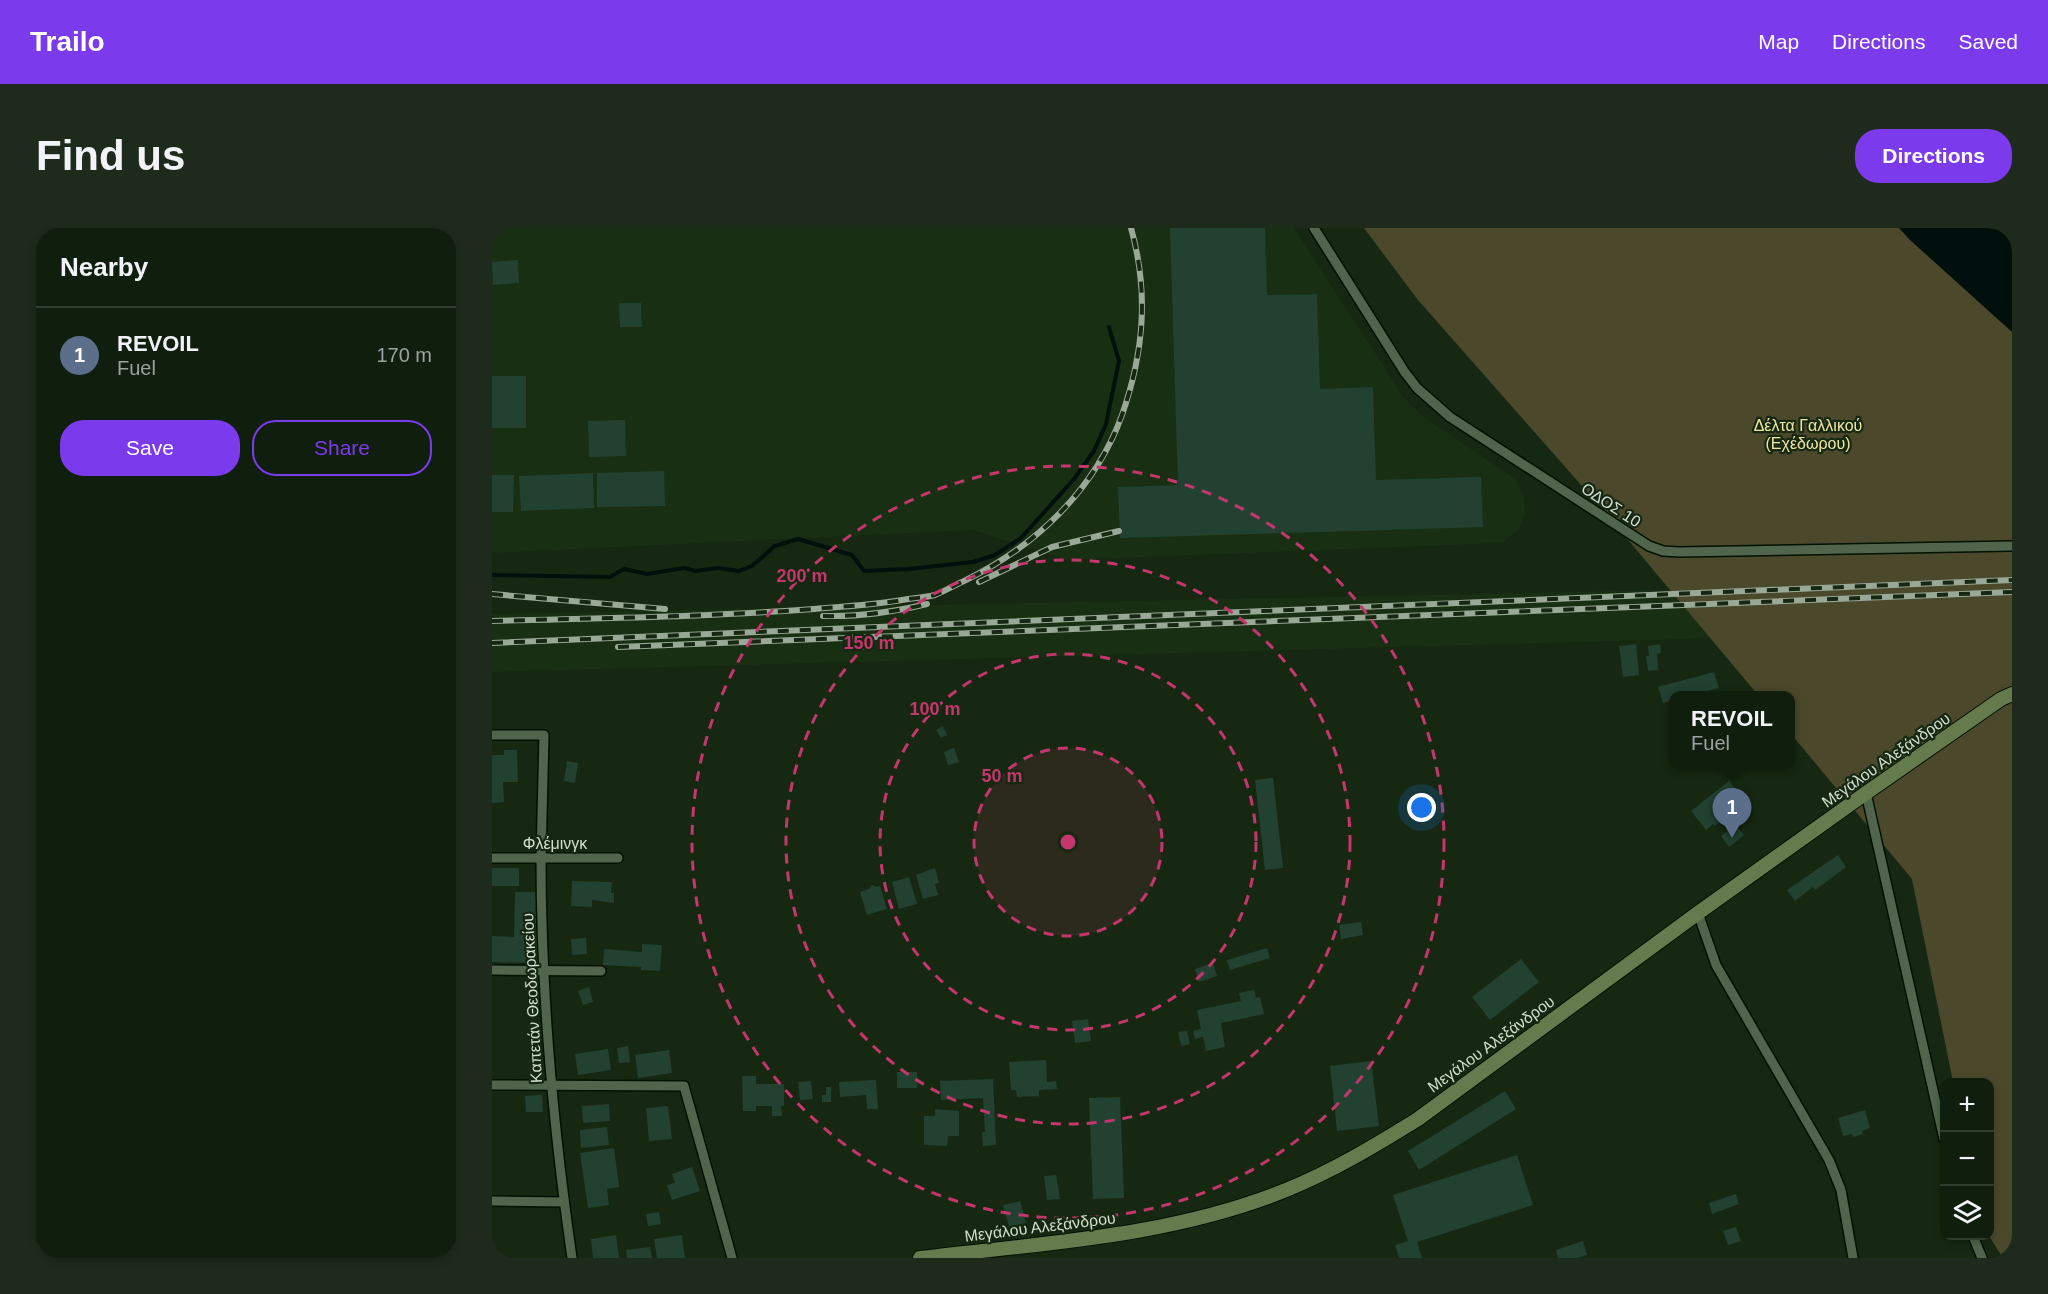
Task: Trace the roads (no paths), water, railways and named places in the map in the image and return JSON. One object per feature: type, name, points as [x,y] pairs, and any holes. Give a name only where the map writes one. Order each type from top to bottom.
[{"type":"street","name":"ΟΔΟΣ 10","points":[[1314,228],[1417,388],[1450,417],[1649,546],[1663,551],[1679,552],[2011,546]]},
{"type":"street","name":"Μεγάλου Αλεξάνδρου","points":[[920,1258],[1139,1231],[1223,1212],[1286,1190],[1368,1150],[1418,1119],[1866,793],[2001,699],[2012,694]]},
{"type":"street","name":"Καπετάν Θεοδωρακείου","points":[[492,735],[544,735],[542,859],[544,971],[551,1086],[564,1202],[573,1258]]},
{"type":"street","points":[[1866,793],[1942,1132]]},
{"type":"street","name":"Φλέμινγκ","points":[[492,858],[618,858]]},
{"type":"street","points":[[1698,914],[1716,965],[1829,1160],[1841,1190],[1853,1258]]},
{"type":"street","points":[[492,970],[601,971]]},
{"type":"street","points":[[492,1085],[684,1086],[732,1258]]},
{"type":"street","points":[[492,1201],[564,1202]]},
{"type":"street","points":[[1975,1240],[1982,1258]]},
{"type":"waterway","points":[[492,575],[610,577],[624,569],[647,574],[684,568],[696,571],[718,568],[739,571],[752,566],[775,546],[798,539],[852,555],[864,571],[973,562],[995,555],[1021,538],[1074,479],[1094,451],[1106,424],[1119,361],[1109,327]]},
{"type":"railway","points":[[492,621],[734,614],[873,604],[935,595],[990,567],[1038,533],[1079,492],[1096,468],[1122,415],[1135,368],[1142,322],[1140,275],[1131,228]]},
{"type":"railway","points":[[979,582],[1052,547],[1119,531]]},
{"type":"railway","points":[[492,643],[2012,580]]},
{"type":"railway","points":[[618,647],[2012,592]]},
{"type":"railway","points":[[492,594],[665,609]]},
{"type":"railway","points":[[823,616],[849,616],[927,604]]},
{"type":"place","name":"REVOIL","points":[[1732,838]]},
{"type":"park label","name":"Δέλτα Γαλλικού (Εχέδωρου)","points":[[1808,434]]}]
